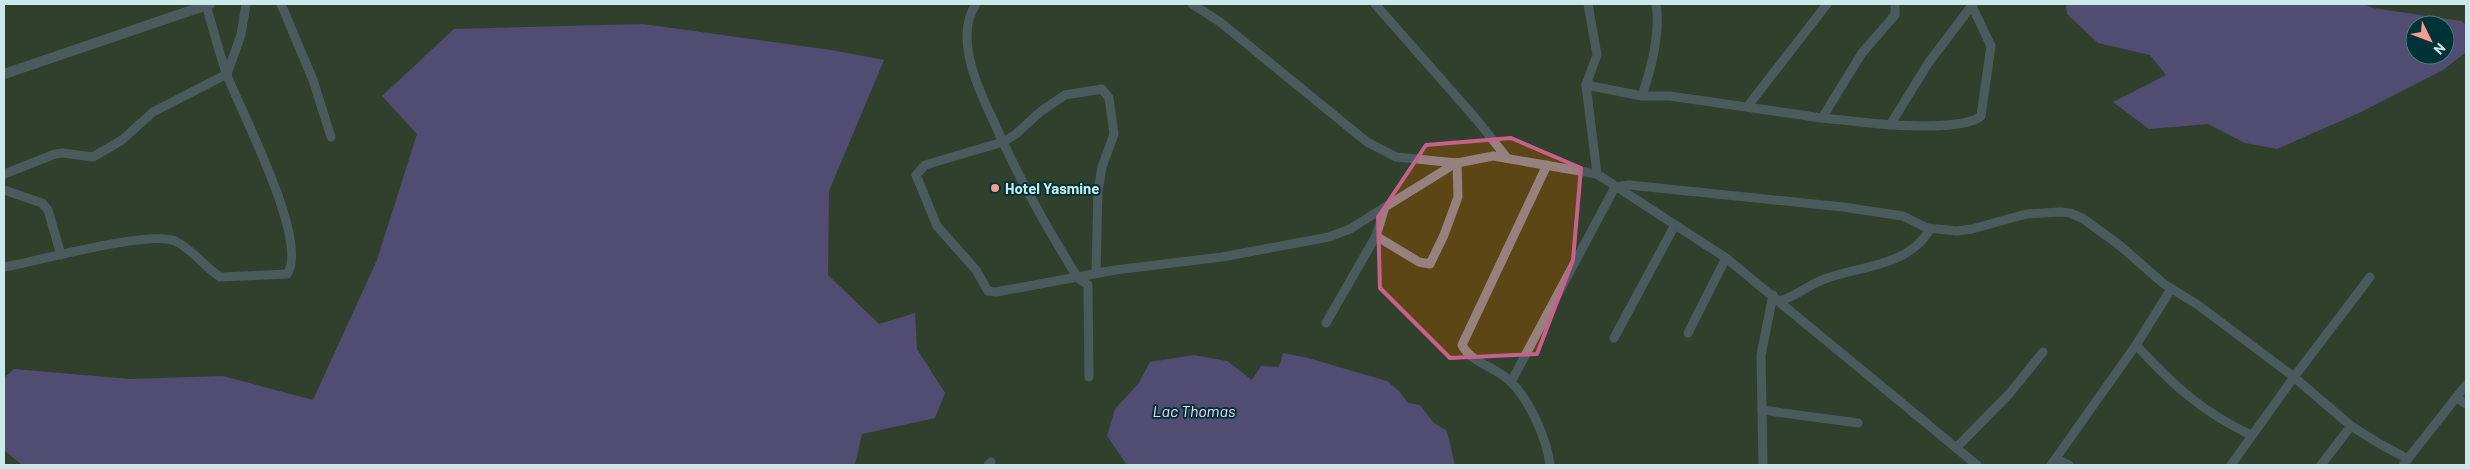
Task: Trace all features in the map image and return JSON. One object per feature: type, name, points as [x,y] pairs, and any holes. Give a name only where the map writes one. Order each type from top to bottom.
[{"type":"street","points":[[4,74],[208,4],[227,74],[285,211],[290,236],[291,267],[287,274],[220,277],[185,247],[164,238],[139,240],[4,267]]},
{"type":"street","points":[[4,174],[63,152],[93,157],[122,140],[153,112],[227,74],[241,36],[246,4]]},
{"type":"street","points":[[281,4],[313,80],[331,137]]},
{"type":"street","points":[[976,4],[971,15],[967,39],[974,75],[1023,185],[1078,278],[1088,284],[1090,292],[1089,377]]},
{"type":"street","points":[[1192,4],[1220,22],[1367,142],[1396,157],[1456,163],[1486,157],[1506,158],[1597,174],[1614,187],[1726,258],[1977,465]]},
{"type":"street","points":[[1374,4],[1477,120],[1506,158]]},
{"type":"street","points":[[1588,4],[1597,55],[1586,85],[1597,174]]},
{"type":"street","points":[[1642,96],[1651,64],[1656,30],[1656,4]]},
{"type":"street","points":[[1747,107],[1827,4]]},
{"type":"street","points":[[1822,118],[1862,53],[1895,15],[1895,4]]},
{"type":"street","points":[[1586,85],[1642,96],[1670,96],[1822,118],[1890,125],[1948,125],[1977,119],[1981,116],[1991,46],[1973,5],[1949,33],[1890,125]]},
{"type":"street","points":[[1096,273],[1098,191],[1102,168],[1114,134],[1106,93],[1102,88],[1065,95],[1040,112],[1016,134],[1003,142],[925,165],[916,175],[937,226],[976,270],[988,291],[1000,292],[1096,273],[1207,260],[1329,237],[1350,229],[1456,163]]},
{"type":"street","points":[[1376,236],[1419,262],[1430,264],[1444,235],[1458,198],[1456,163]]},
{"type":"street","points":[[1548,165],[1462,345],[1472,358],[1511,382],[1543,434],[1550,465]]},
{"type":"street","points":[[1614,187],[1629,185],[1843,207],[1903,216],[1926,228],[1972,229],[2026,214],[2070,213],[2082,218],[2118,244],[2171,289],[2198,305],[2294,377],[2351,426],[2406,462],[2466,385]]},
{"type":"street","points":[[1511,382],[1614,187]]},
{"type":"street","points":[[4,190],[42,203],[48,210],[61,255]]},
{"type":"street","points":[[1326,323],[1376,236],[1385,207]]},
{"type":"street","points":[[1614,338],[1675,225]]},
{"type":"street","points":[[1776,298],[1792,297],[1824,279],[1886,263],[1920,242],[1929,231],[1926,228]]},
{"type":"street","points":[[1688,333],[1726,258]]},
{"type":"street","points":[[2231,465],[2251,435],[2370,277]]},
{"type":"street","points":[[2069,465],[2053,462],[2136,345],[2171,289]]},
{"type":"street","points":[[1763,465],[1761,355],[1776,298]]},
{"type":"street","points":[[2136,345],[2194,402],[2220,421],[2251,435]]},
{"type":"street","points":[[1956,448],[2001,403],[2043,352]]},
{"type":"street","points":[[2457,398],[2466,404]]},
{"type":"street","points":[[1762,410],[1858,423]]},
{"type":"street","points":[[2321,465],[2351,426]]},
{"type":"highlighted area","points":[[1511,138],[1581,168],[1573,260],[1537,354],[1450,358],[1380,288],[1378,217],[1426,145]]},
{"type":"shaded area","points":[[4,4],[2466,4],[2466,465],[4,465]]},
{"type":"water","points":[[2066,4],[2364,4],[2373,8],[2420,15],[2405,15],[2405,65],[2449,65],[2359,113],[2277,149],[2245,143],[2208,124],[2149,129],[2113,102],[2166,75],[2150,55],[2098,43],[2067,14]]},
{"type":"water","points":[[2455,20],[2466,24],[2466,52],[2455,61]]},
{"type":"water","points":[[643,24],[831,50],[884,60],[829,191],[828,275],[879,324],[915,313],[917,349],[945,393],[935,418],[862,434],[855,465],[22,465],[4,450],[4,378],[14,369],[130,379],[223,376],[313,400],[377,260],[417,134],[382,96],[454,29]]},
{"type":"water","name":"Lac Thomas","points":[[1283,353],[1308,358],[1387,381],[1399,391],[1408,403],[1420,405],[1434,423],[1447,431],[1455,465],[1127,465],[1107,436],[1115,409],[1138,384],[1150,362],[1194,355],[1227,361],[1252,380],[1261,366],[1279,367]]},
{"type":"place","name":"Hotel Yasmine","points":[[995,188]]}]
